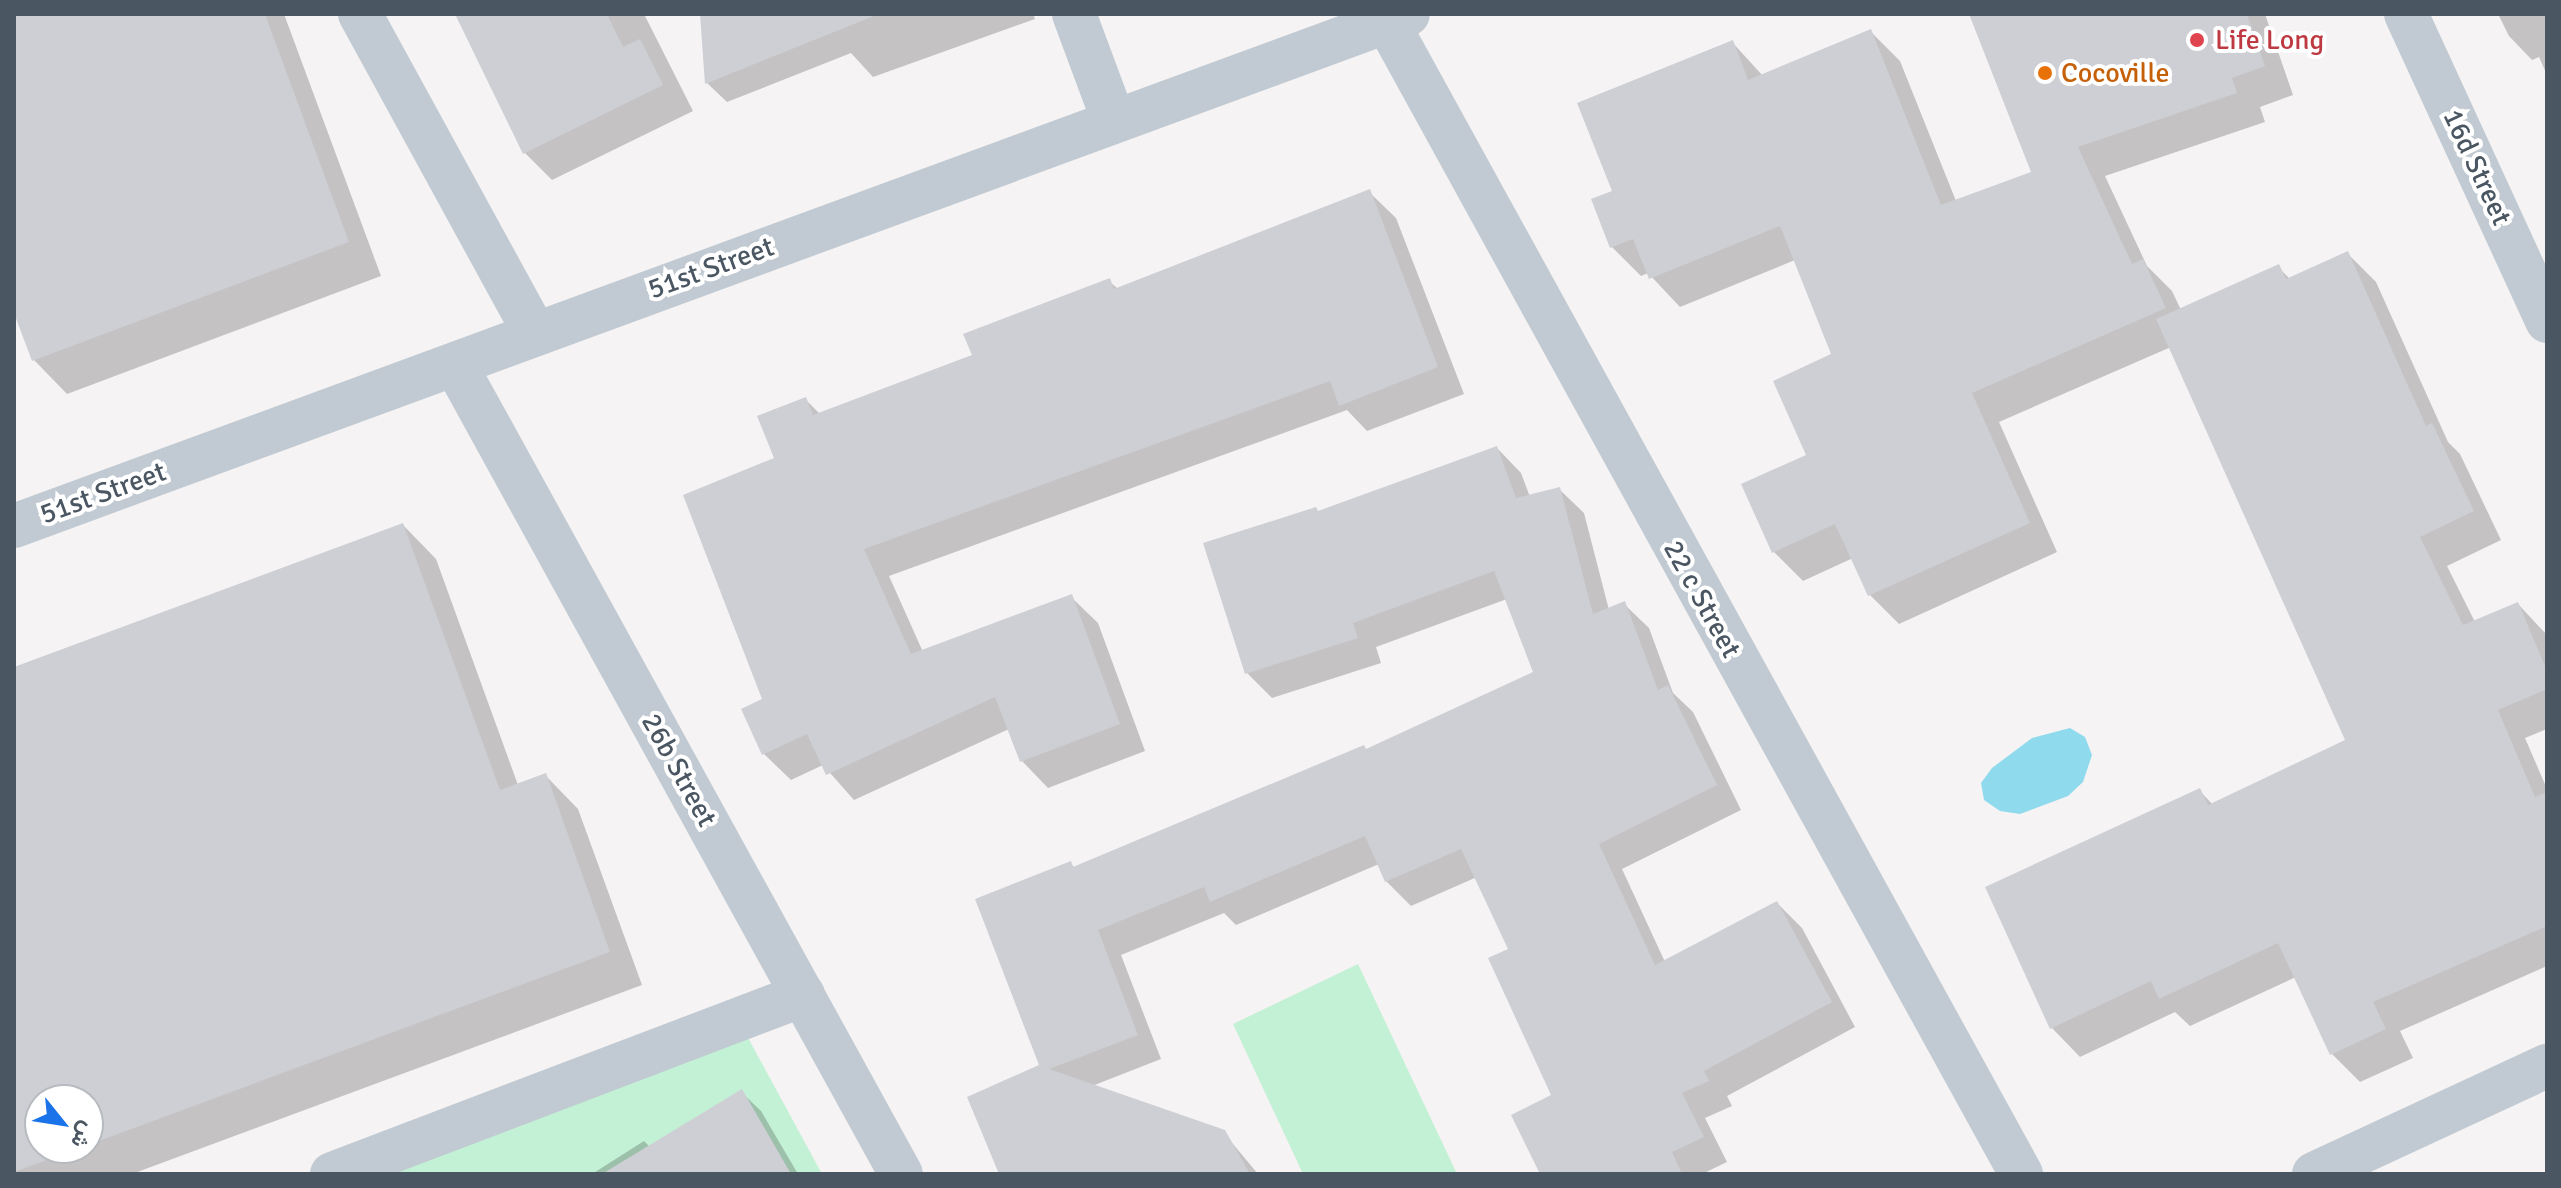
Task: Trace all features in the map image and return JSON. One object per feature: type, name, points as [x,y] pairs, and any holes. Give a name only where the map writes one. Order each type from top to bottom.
[{"type":"street","points":[[360,14],[535,333]]},
{"type":"street","points":[[1074,14],[1113,119]]},
{"type":"street","name":"16d Street","points":[[2406,14],[2547,321]]},
{"type":"street","name":"51st Street","points":[[14,526],[456,366],[535,333],[1113,119],[1398,18]]},
{"type":"street","name":"22 c Street","points":[[1398,18],[2021,1174]]},
{"type":"street","name":"26b Street","points":[[456,366],[901,1174]]},
{"type":"street","points":[[332,1174],[803,995]]},
{"type":"street","points":[[2314,1174],[2547,1066]]},
{"type":"green space","points":[[1358,964],[1457,1174],[1303,1174],[1233,1024]]},
{"type":"green space","points":[[747,1036],[822,1174],[385,1174]]},
{"type":"water","points":[[2070,728],[2085,737],[2092,755],[2083,782],[2068,796],[2020,814],[2000,811],[1984,800],[1981,783],[1992,768],[2032,738]]},
{"type":"building","points":[[14,14],[265,14],[349,242],[32,361],[14,313]]},
{"type":"building","points":[[455,14],[607,14],[623,47],[640,39],[663,85],[523,154]]},
{"type":"building","points":[[700,14],[874,14],[874,16],[705,84]]},
{"type":"building","points":[[1969,14],[2247,14],[2265,66],[2232,78],[2237,93],[2078,147],[2132,264],[2143,259],[2166,308],[1972,393],[2030,523],[1868,596],[1835,524],[1772,553],[1741,484],[1806,455],[1773,381],[1831,354],[1780,226],[1649,279],[1633,239],[1610,248],[1591,199],[1612,191],[1577,103],[1733,40],[1748,80],[1871,29],[1941,205],[2031,172]]},
{"type":"building","points":[[1370,189],[1438,367],[1339,406],[1330,381],[864,549],[911,654],[1072,594],[1120,724],[1020,762],[995,697],[826,775],[807,734],[762,755],[741,709],[762,699],[683,495],[774,458],[757,416],[806,397],[813,415],[972,355],[963,334],[1110,278],[1114,289]]},
{"type":"building","points":[[2348,251],[2426,426],[2432,423],[2474,511],[2420,537],[2463,625],[2518,602],[2547,671],[2547,689],[2498,710],[2535,797],[2547,792],[2547,926],[2373,1002],[2386,1029],[2330,1055],[2278,943],[2159,999],[2151,981],[2050,1029],[1985,887],[2200,788],[2208,805],[2345,740],[2156,319],[2279,264],[2286,279]]},
{"type":"building","points":[[1497,446],[1516,498],[1560,487],[1593,614],[1625,601],[1658,690],[1668,685],[1717,785],[1599,844],[1655,965],[1777,901],[1832,1002],[1704,1071],[1709,1081],[1682,1093],[1704,1137],[1672,1152],[1682,1174],[1540,1174],[1511,1115],[1551,1095],[1488,958],[1508,949],[1461,849],[1385,882],[1365,836],[1210,902],[1204,887],[1098,930],[1138,1035],[1049,1069],[1225,1130],[1250,1174],[999,1174],[967,1097],[1039,1065],[975,899],[1071,861],[1073,867],[1364,745],[1366,749],[1533,672],[1494,571],[1353,623],[1358,638],[1245,674],[1203,543],[1316,507],[1318,511]]},
{"type":"building","points":[[403,523],[500,790],[546,773],[610,952],[104,1139],[104,1084],[24,1084],[24,1164],[36,1164],[14,1172],[14,667]]},
{"type":"building","points":[[742,1089],[791,1174],[602,1174]]},
{"type":"place","name":"Life Long","points":[[2197,40]]},
{"type":"place","name":"Cocoville","points":[[2045,73]]}]
